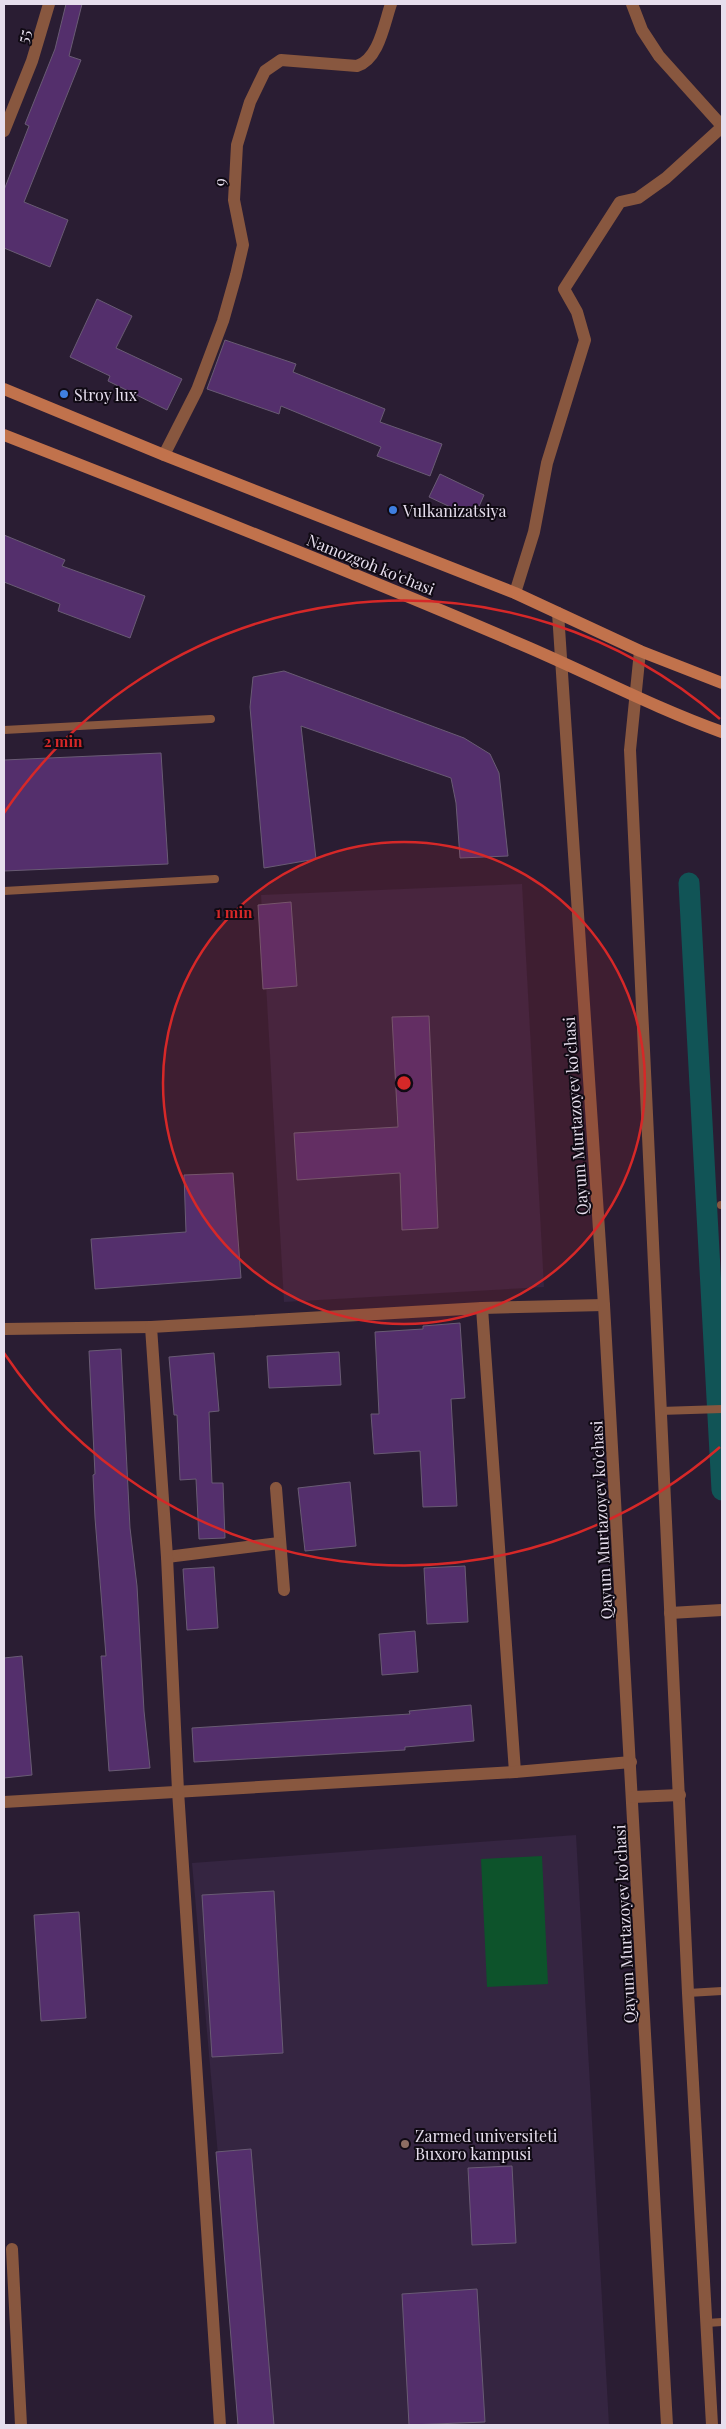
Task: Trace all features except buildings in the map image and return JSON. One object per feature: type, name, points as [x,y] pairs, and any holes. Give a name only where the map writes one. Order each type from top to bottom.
[{"type":"main road","name":"Namozgoh ko'chasi","points":[[4,389],[164,455],[515,593],[640,651],[722,683]]},
{"type":"main road","name":"Namozgoh ko'chasi","points":[[4,435],[181,504],[560,661],[685,719],[722,732]]},
{"type":"street","name":"55","points":[[4,132],[32,61],[49,4]]},
{"type":"street","name":"9","points":[[164,455],[197,390],[223,321],[236,275],[243,245],[234,200],[237,145],[250,102],[265,71],[281,60],[356,66],[366,63],[373,54],[391,4]]},
{"type":"street","points":[[515,593],[534,532],[547,463],[585,340],[577,312],[564,289],[620,202],[638,198],[659,183],[722,126],[659,56],[642,30],[632,4]]},
{"type":"street","name":"Qayum Murtazoyev ko'chasi","points":[[558,613],[604,1306],[667,2425]]},
{"type":"street","points":[[640,651],[630,750],[688,1994],[712,2425]]},
{"type":"street","points":[[4,1329],[151,1326],[482,1308],[604,1306]]},
{"type":"street","points":[[482,1308],[515,1772]]},
{"type":"street","points":[[151,1326],[167,1557],[178,1791],[220,2425]]},
{"type":"street","points":[[276,1488],[284,1590]]},
{"type":"street","points":[[167,1557],[279,1543]]},
{"type":"street","points":[[670,1613],[719,1610]]},
{"type":"street","points":[[4,1802],[515,1772],[631,1762]]},
{"type":"street","points":[[633,1797],[680,1795]]},
{"type":"street","points":[[12,2249],[21,2425]]},
{"type":"lane","points":[[4,730],[211,719]]},
{"type":"lane","points":[[4,891],[215,879]]},
{"type":"lane","points":[[660,1410],[722,1409]]},
{"type":"lane","points":[[688,1994],[722,1991]]},
{"type":"lane","points":[[706,2323],[722,2322]]},
{"type":"shaded area","points":[[522,884],[544,1287],[284,1302],[261,895]]},
{"type":"shaded area","name":"Zarmed universiteti Buxoro kampusi","points":[[576,1835],[609,2425],[242,2425],[192,1863]]},
{"type":"green space","points":[[542,1856],[548,1984],[487,1987],[481,1859]]},
{"type":"waterway","points":[[689,883],[722,1490]]},
{"type":"place","name":"Stroy lux","points":[[64,394]]},
{"type":"place","name":"Vulkanizatsiya","points":[[393,510]]},
{"type":"place","name":"Zarmed universiteti Buxoro kampusi","points":[[405,2144]]}]
